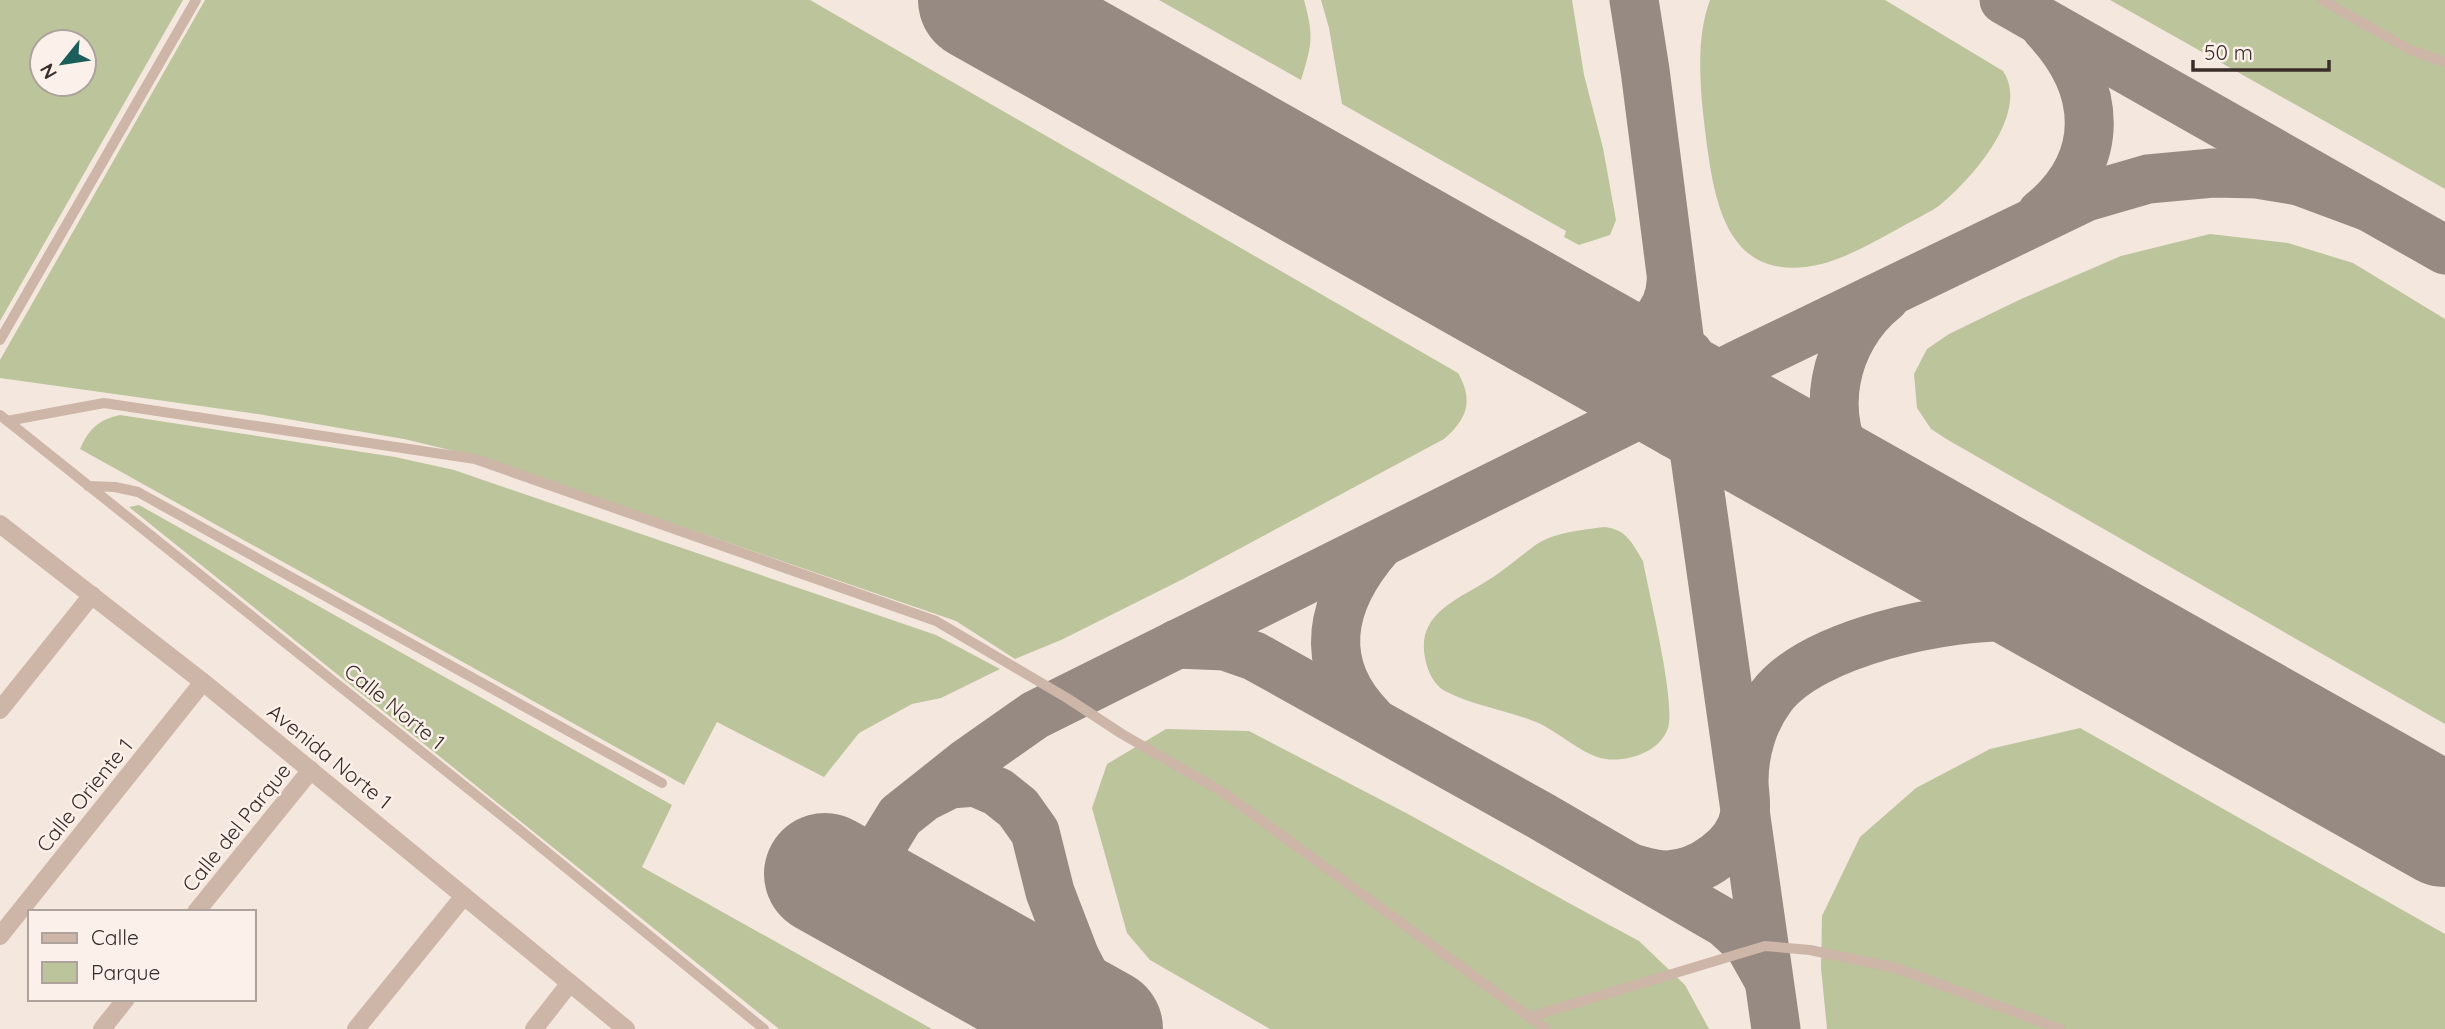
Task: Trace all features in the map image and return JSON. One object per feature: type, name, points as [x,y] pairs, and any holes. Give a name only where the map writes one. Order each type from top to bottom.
[{"type":"street","name":"Avenida Norte 1","points":[[0,524],[203,682],[626,1029]]},
{"type":"street","points":[[0,709],[92,595]]},
{"type":"street","name":"Calle Oriente 1","points":[[0,936],[203,682]]},
{"type":"street","name":"Calle del Parque","points":[[198,910],[311,770]]},
{"type":"street","points":[[356,1029],[464,896]]},
{"type":"street","points":[[534,1029],[570,984]]},
{"type":"street","points":[[102,1029],[124,1001]]},
{"type":"lane","points":[[0,340],[196,0]]},
{"type":"lane","points":[[2322,0],[2410,50],[2445,62]]},
{"type":"lane","points":[[3,418],[104,403],[475,460],[936,621],[1224,793],[1546,1029]]},
{"type":"lane","name":"Calle Norte 1","points":[[3,418],[521,831],[764,1029]]},
{"type":"lane","points":[[88,486],[115,487],[138,492],[662,783]]},
{"type":"lane","points":[[1529,1017],[1765,946],[1811,950],[1896,968],[2060,1029]]},
{"type":"green space","points":[[0,0],[183,0],[0,321]]},
{"type":"green space","points":[[205,0],[810,0],[1458,373],[1466,392],[1466,409],[1458,424],[1444,439],[1183,579],[1061,640],[1015,659],[956,621],[479,457],[404,439],[258,414],[0,378],[0,360]]},
{"type":"green space","points":[[1159,0],[1304,0],[1310,40],[1301,80]]},
{"type":"green space","points":[[1321,0],[1572,0],[1584,75],[1603,148],[1616,220],[1610,235],[1579,245],[1564,237],[1566,231],[1342,104],[1329,28]]},
{"type":"green space","points":[[1710,0],[1885,0],[2003,71],[2010,88],[2004,125],[1981,163],[1953,194],[1931,211],[1856,251],[1821,264],[1786,268],[1768,264],[1753,257],[1731,233],[1718,202],[1710,169],[1700,56]]},
{"type":"green space","points":[[2110,0],[2445,0],[2445,189]]},
{"type":"green space","points":[[2210,234],[2288,243],[2353,263],[2445,319],[2445,724],[1948,440],[1931,429],[1917,408],[1914,374],[1927,349],[1949,334],[2021,299],[2121,256]]},
{"type":"green space","points":[[120,415],[395,457],[454,470],[936,635],[1000,669],[941,698],[912,704],[859,733],[824,777],[717,722],[684,785],[80,449],[95,426]]},
{"type":"green space","points":[[139,505],[672,805],[642,867],[932,1029],[779,1029],[129,507]]},
{"type":"green space","points":[[1605,527],[1624,534],[1643,561],[1665,672],[1669,714],[1668,728],[1664,736],[1651,749],[1633,757],[1615,760],[1588,753],[1536,722],[1445,691],[1436,684],[1430,673],[1424,650],[1425,636],[1436,615],[1534,546],[1559,535]]},
{"type":"green space","points":[[2080,728],[2445,934],[2445,1029],[1827,1029],[1821,968],[1822,916],[1860,837],[1916,788],[1990,749]]},
{"type":"green space","points":[[1166,729],[1249,731],[1408,814],[1639,941],[1685,985],[1709,1029],[1270,1029],[1150,960],[1127,933],[1092,808],[1107,764]]},
{"type":"taxiway","points":[[1634,0],[1690,422],[1776,1029]]},
{"type":"taxiway","points":[[2004,0],[2445,250]]},
{"type":"taxiway","points":[[2041,214],[2062,193],[2078,170],[2086,147],[2089,123],[2086,99],[2078,74],[2065,51],[2046,28]]},
{"type":"taxiway","points":[[854,891],[900,816],[968,762],[1035,715],[1744,362],[2086,197],[2148,179],[2213,173],[2257,174],[2299,181],[2369,207]]},
{"type":"taxiway","points":[[1565,331],[1603,341],[1633,337],[1660,315],[1666,305],[1671,282]]},
{"type":"taxiway","points":[[1885,298],[1867,315],[1842,357],[1834,405],[1844,452],[1867,487],[1902,521]]},
{"type":"taxiway","points":[[1585,343],[1645,392],[1673,433]]},
{"type":"taxiway","points":[[1689,354],[1704,390],[1733,421],[1763,443],[1828,480]]},
{"type":"taxiway","points":[[1371,719],[1353,698],[1342,676],[1336,654],[1336,632],[1341,609],[1350,588],[1379,545]]},
{"type":"taxiway","points":[[1631,868],[1667,875],[1680,873],[1705,864],[1727,847],[1742,825],[1745,813],[1746,759],[1759,716],[1771,697],[1791,678],[1817,661],[1884,635],[1956,620],[1988,617],[2038,619],[2105,634]]},
{"type":"taxiway","points":[[1177,644],[1225,646],[1254,656],[1541,816],[1725,923],[1749,945],[1767,977]]},
{"type":"taxiway","points":[[928,795],[950,784],[975,782],[998,792],[1018,808],[1035,832],[1050,892],[1075,957],[1093,992],[1123,1029]]},
{"type":"runway","points":[[979,0],[2445,826]]},
{"type":"runway","points":[[825,874],[1102,1029]]}]
